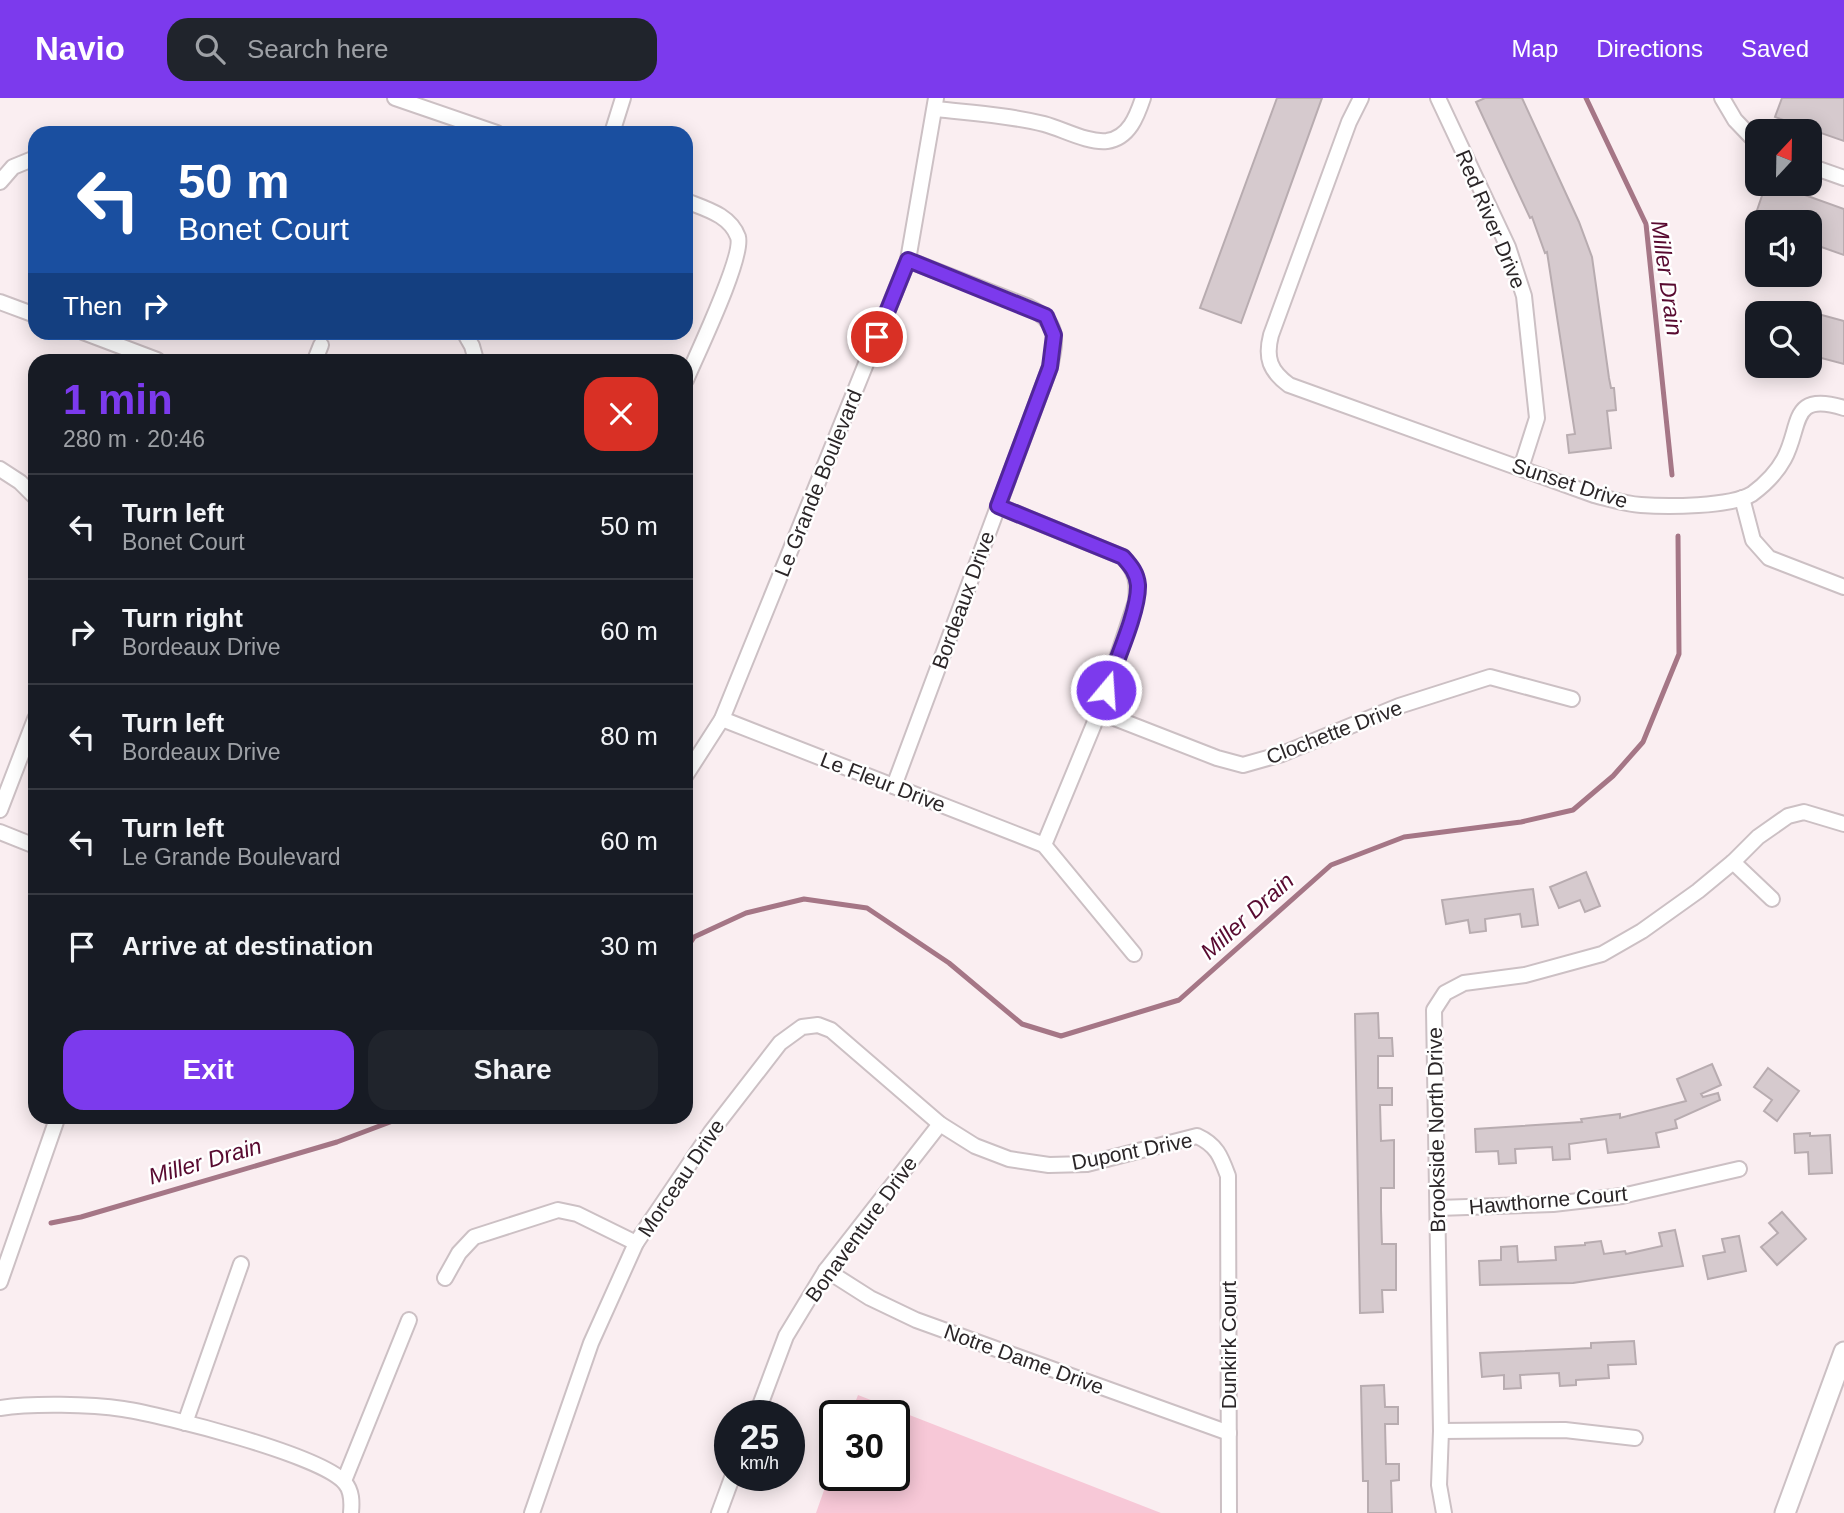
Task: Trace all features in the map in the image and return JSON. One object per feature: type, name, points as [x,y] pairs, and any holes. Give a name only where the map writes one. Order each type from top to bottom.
[{"type":"street","points":[[395,98],[477,126]]},
{"type":"street","points":[[614,126],[623,98]]},
{"type":"street","points":[[936,103],[1043,124],[1093,140],[1107,141],[1129,129],[1143,98]]},
{"type":"street","name":"Sunset Drive","points":[[1360,98],[1271,335],[1268,359],[1271,368],[1289,385],[1594,495],[1641,505],[1710,503],[1742,498],[1765,483],[1783,461],[1799,414],[1810,405],[1821,403],[1844,408]]},
{"type":"street","name":"Red River Drive","points":[[1438,98],[1508,247],[1524,296],[1537,418],[1521,468]]},
{"type":"street","points":[[1722,98],[1735,120],[1745,130]]},
{"type":"street","name":"Le Grande Boulevard","points":[[693,764],[722,719],[908,260],[936,103]]},
{"type":"street","points":[[0,182],[13,167],[28,162]]},
{"type":"street","points":[[1822,170],[1844,178]]},
{"type":"street","points":[[693,204],[718,213],[730,224],[738,238],[738,252],[731,273],[693,363]]},
{"type":"street","name":"Bordeaux Drive","points":[[894,786],[1050,367],[1054,335],[1046,316],[1029,307],[908,260]]},
{"type":"street","points":[[0,302],[28,312]]},
{"type":"street","points":[[104,340],[141,354]]},
{"type":"street","points":[[317,354],[321,345]]},
{"type":"street","points":[[0,469],[28,490]]},
{"type":"street","points":[[1742,498],[1753,540],[1769,558],[1844,587]]},
{"type":"street","points":[[998,506],[1123,557],[1134,569],[1137,592],[1099,712],[1044,845],[1134,954]]},
{"type":"street","name":"Clochette Drive","points":[[1099,712],[1217,758],[1243,765],[1282,754],[1399,706],[1490,677],[1572,699]]},
{"type":"street","name":"Le Fleur Drive","points":[[722,719],[1044,845]]},
{"type":"street","points":[[0,810],[28,737]]},
{"type":"street","name":"Brookside North Drive","points":[[1444,1513],[1439,1485],[1441,1431],[1434,1010],[1445,993],[1464,983],[1525,975],[1602,954],[1642,931],[1733,862],[1758,836],[1788,816],[1804,812],[1844,824]]},
{"type":"street","points":[[0,832],[28,843]]},
{"type":"street","points":[[1733,862],[1772,899]]},
{"type":"street","name":"Morceau Drive","points":[[532,1513],[591,1343],[636,1243],[711,1132],[780,1043],[802,1027],[818,1024],[831,1030],[940,1124]]},
{"type":"street","points":[[0,1282],[55,1124]]},
{"type":"street","name":"Dupont Drive","points":[[940,1124],[975,1146],[1009,1159],[1049,1165],[1087,1164],[1197,1136],[1210,1142],[1219,1152],[1228,1176]]},
{"type":"street","name":"Bonaventure Drive","points":[[762,1400],[786,1336],[826,1269],[940,1124]]},
{"type":"street","name":"Hawthorne Court","points":[[1438,1209],[1553,1204],[1622,1196],[1739,1169]]},
{"type":"street","name":"Dunkirk Court","points":[[1228,1176],[1229,1513]]},
{"type":"street","points":[[445,1278],[459,1253],[474,1237],[558,1210],[577,1214],[636,1243]]},
{"type":"street","points":[[185,1423],[241,1264]]},
{"type":"street","name":"Notre Dame Drive","points":[[826,1269],[870,1298],[916,1320],[1229,1433]]},
{"type":"street","points":[[344,1481],[409,1320]]},
{"type":"street","points":[[1785,1513],[1844,1352]]},
{"type":"street","points":[[0,1408],[19,1405],[122,1409],[185,1423],[270,1447],[331,1471],[344,1481],[349,1489],[351,1513]]},
{"type":"street","points":[[1441,1431],[1565,1430],[1635,1438]]},
{"type":"street","points":[[719,1513],[727,1491]]},
{"type":"shaded area","points":[[858,1395],[871,1400],[856,1400]]},
{"type":"shaded area","points":[[910,1415],[1161,1513],[816,1513],[824,1491],[910,1491]]},
{"type":"building","points":[[1277,98],[1322,98],[1241,323],[1200,308]]},
{"type":"building","points":[[1485,98],[1522,98],[1579,222],[1592,257],[1609,378],[1611,388],[1614,388],[1616,410],[1607,411],[1611,448],[1569,453],[1567,435],[1575,434],[1547,252],[1545,253],[1532,217],[1530,218],[1476,102]]},
{"type":"building","points":[[1782,98],[1844,98],[1844,141],[1822,133],[1822,119],[1775,117]]},
{"type":"building","points":[[1762,196],[1808,196],[1844,209],[1844,255],[1822,247],[1822,210],[1757,210]]},
{"type":"building","points":[[1822,315],[1844,321],[1844,364],[1822,358]]},
{"type":"building","points":[[1586,872],[1600,906],[1585,912],[1580,900],[1559,908],[1550,887]]},
{"type":"building","points":[[1533,889],[1538,925],[1522,927],[1520,914],[1485,919],[1486,931],[1470,933],[1468,920],[1446,924],[1442,900]]},
{"type":"building","points":[[1378,1013],[1379,1038],[1392,1038],[1393,1056],[1378,1056],[1378,1088],[1392,1088],[1392,1105],[1380,1105],[1381,1141],[1394,1140],[1394,1188],[1381,1188],[1381,1210],[1382,1244],[1396,1244],[1396,1290],[1382,1290],[1383,1312],[1360,1313],[1355,1014]]},
{"type":"building","points":[[1712,1064],[1721,1085],[1701,1094],[1703,1097],[1718,1093],[1720,1100],[1675,1120],[1677,1128],[1656,1133],[1659,1147],[1608,1153],[1606,1139],[1569,1144],[1570,1159],[1553,1160],[1552,1147],[1515,1149],[1516,1163],[1499,1164],[1498,1151],[1476,1152],[1475,1129],[1582,1122],[1581,1119],[1620,1114],[1620,1118],[1686,1101],[1677,1079]]},
{"type":"building","points":[[1768,1068],[1799,1091],[1777,1121],[1764,1111],[1772,1100],[1754,1087]]},
{"type":"building","points":[[1810,1133],[1810,1136],[1830,1135],[1832,1173],[1809,1174],[1808,1152],[1795,1153],[1794,1134]]},
{"type":"building","points":[[1782,1212],[1806,1239],[1777,1265],[1761,1247],[1778,1233],[1769,1223]]},
{"type":"building","points":[[1675,1230],[1683,1266],[1573,1283],[1480,1285],[1479,1261],[1501,1260],[1501,1247],[1517,1246],[1518,1262],[1556,1260],[1555,1247],[1601,1241],[1604,1254],[1625,1251],[1626,1254],[1662,1246],[1659,1233]]},
{"type":"building","points":[[1739,1236],[1746,1271],[1708,1279],[1703,1256],[1725,1252],[1722,1239]]},
{"type":"building","points":[[1634,1341],[1636,1364],[1608,1365],[1609,1378],[1576,1380],[1576,1385],[1560,1386],[1559,1373],[1520,1375],[1521,1388],[1504,1389],[1504,1375],[1482,1377],[1480,1353],[1591,1348],[1591,1343]]},
{"type":"building","points":[[1384,1385],[1385,1407],[1398,1407],[1398,1424],[1385,1424],[1386,1464],[1399,1464],[1399,1480],[1391,1481],[1392,1513],[1368,1513],[1368,1481],[1363,1481],[1361,1386]]},
{"type":"waterway","name":"Miller Drain","points":[[1586,98],[1646,224],[1672,475]]},
{"type":"waterway","name":"Miller Drain","points":[[693,938],[746,913],[804,899],[867,908],[949,963],[1022,1024],[1061,1036],[1179,1000],[1331,865],[1404,837],[1521,822],[1573,810],[1613,776],[1643,742],[1679,654],[1678,536]]},
{"type":"waterway","name":"Miller Drain","points":[[51,1223],[81,1217],[337,1142],[385,1124]]},
{"type":"route","points":[[877,337],[908,260],[1046,316],[1054,335],[1050,367],[998,506],[1123,557],[1134,569],[1138,585],[1136,601],[1106,690]]}]
